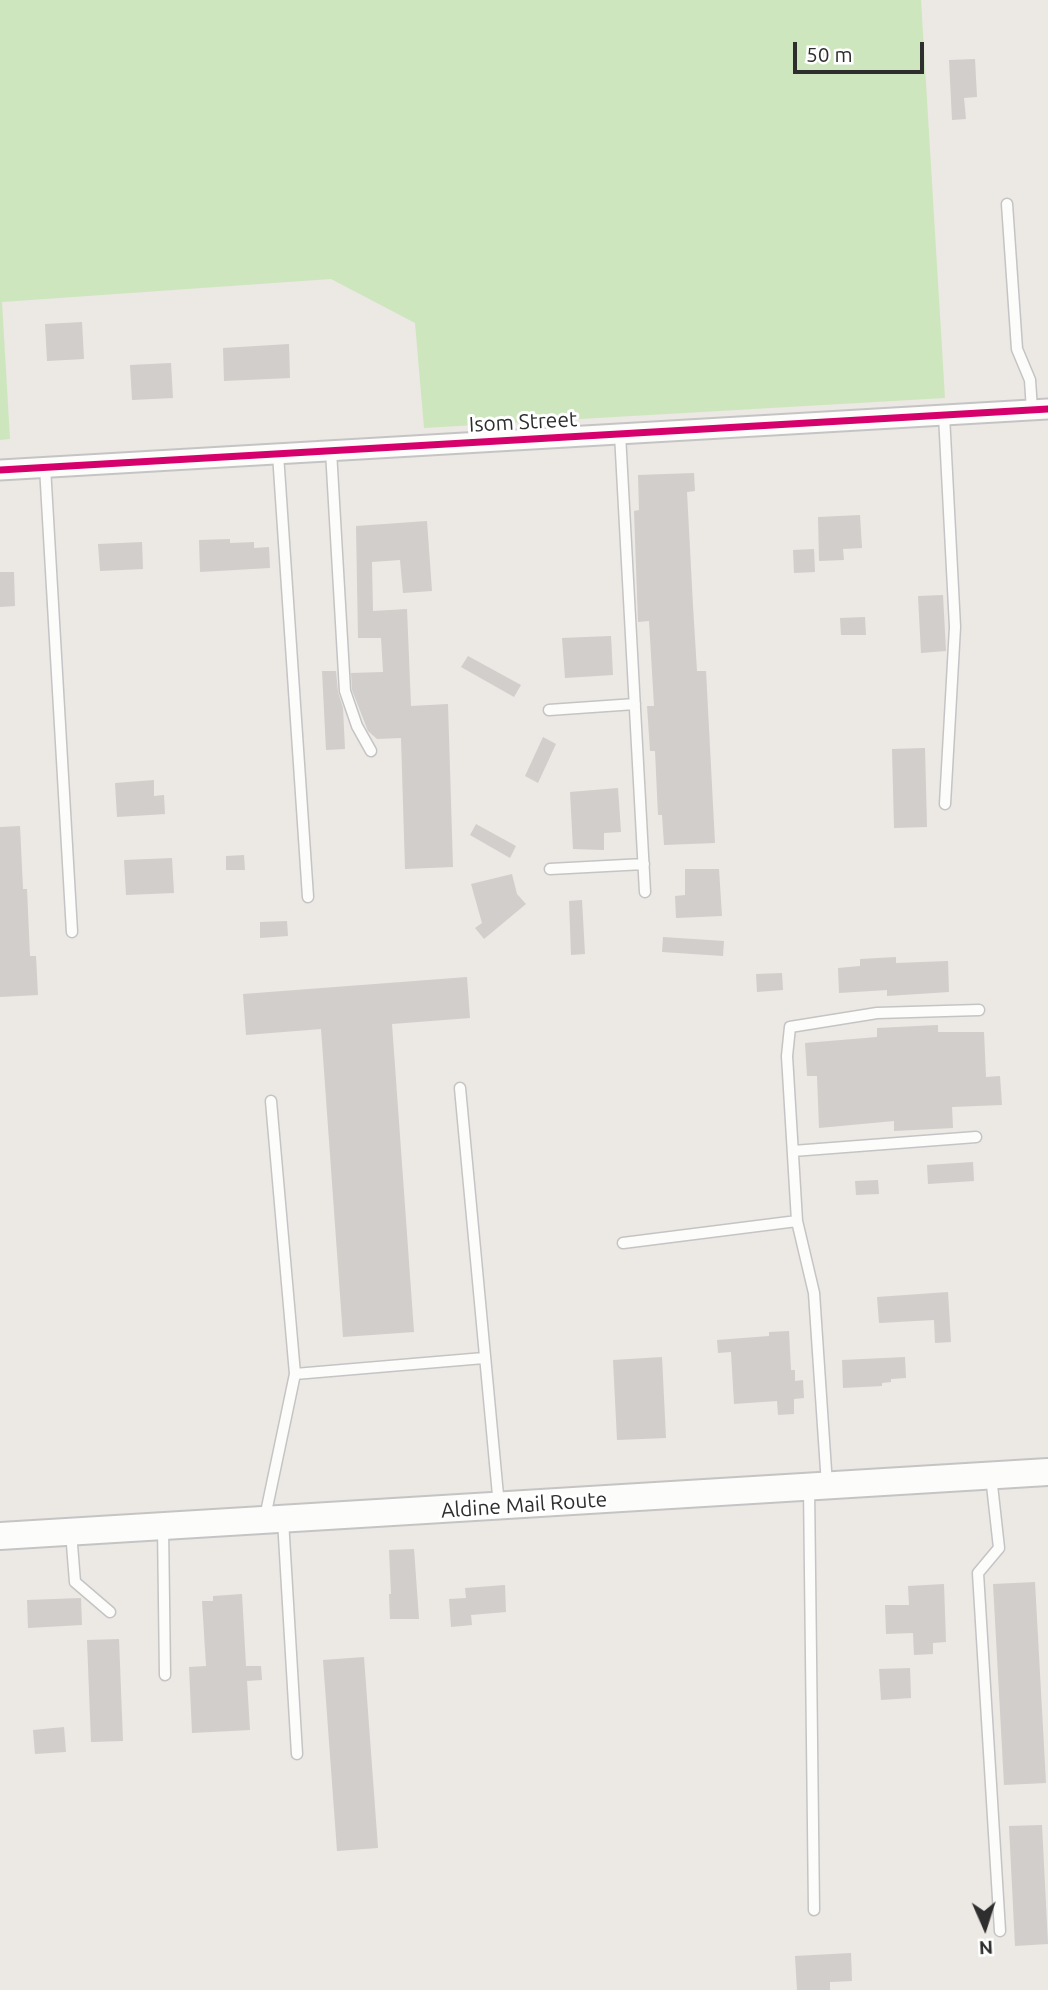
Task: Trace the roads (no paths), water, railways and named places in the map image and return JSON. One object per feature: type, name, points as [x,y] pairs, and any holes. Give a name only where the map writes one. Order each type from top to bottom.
[{"type":"main road","name":"Aldine Mail Route","points":[[0,1536],[1048,1472]]},
{"type":"street","name":"Isom Street","points":[[0,470],[1040,410]]},
{"type":"lane","points":[[1007,204],[1017,349],[1040,410]]},
{"type":"lane","points":[[944,415],[955,626],[945,804]]},
{"type":"lane","points":[[620,434],[645,892]]},
{"type":"lane","points":[[331,450],[345,691],[357,726],[371,751]]},
{"type":"lane","points":[[278,454],[308,897]]},
{"type":"lane","points":[[45,467],[72,932]]},
{"type":"lane","points":[[549,710],[635,704]]},
{"type":"lane","points":[[550,869],[643,864]]},
{"type":"lane","points":[[814,1910],[818,1486],[814,1293],[797,1221],[788,1056],[790,1027],[877,1013],[979,1010]]},
{"type":"lane","points":[[460,1088],[499,1506]]},
{"type":"lane","points":[[271,1101],[295,1374],[273,1520],[297,1754]]},
{"type":"lane","points":[[793,1151],[976,1136]]},
{"type":"lane","points":[[623,1242],[797,1221]]},
{"type":"lane","points":[[295,1374],[484,1358]]},
{"type":"lane","points":[[991,1475],[999,1548],[978,1573],[1000,1931]]},
{"type":"lane","points":[[163,1527],[165,1675]]},
{"type":"lane","points":[[71,1532],[75,1582],[110,1612]]}]
